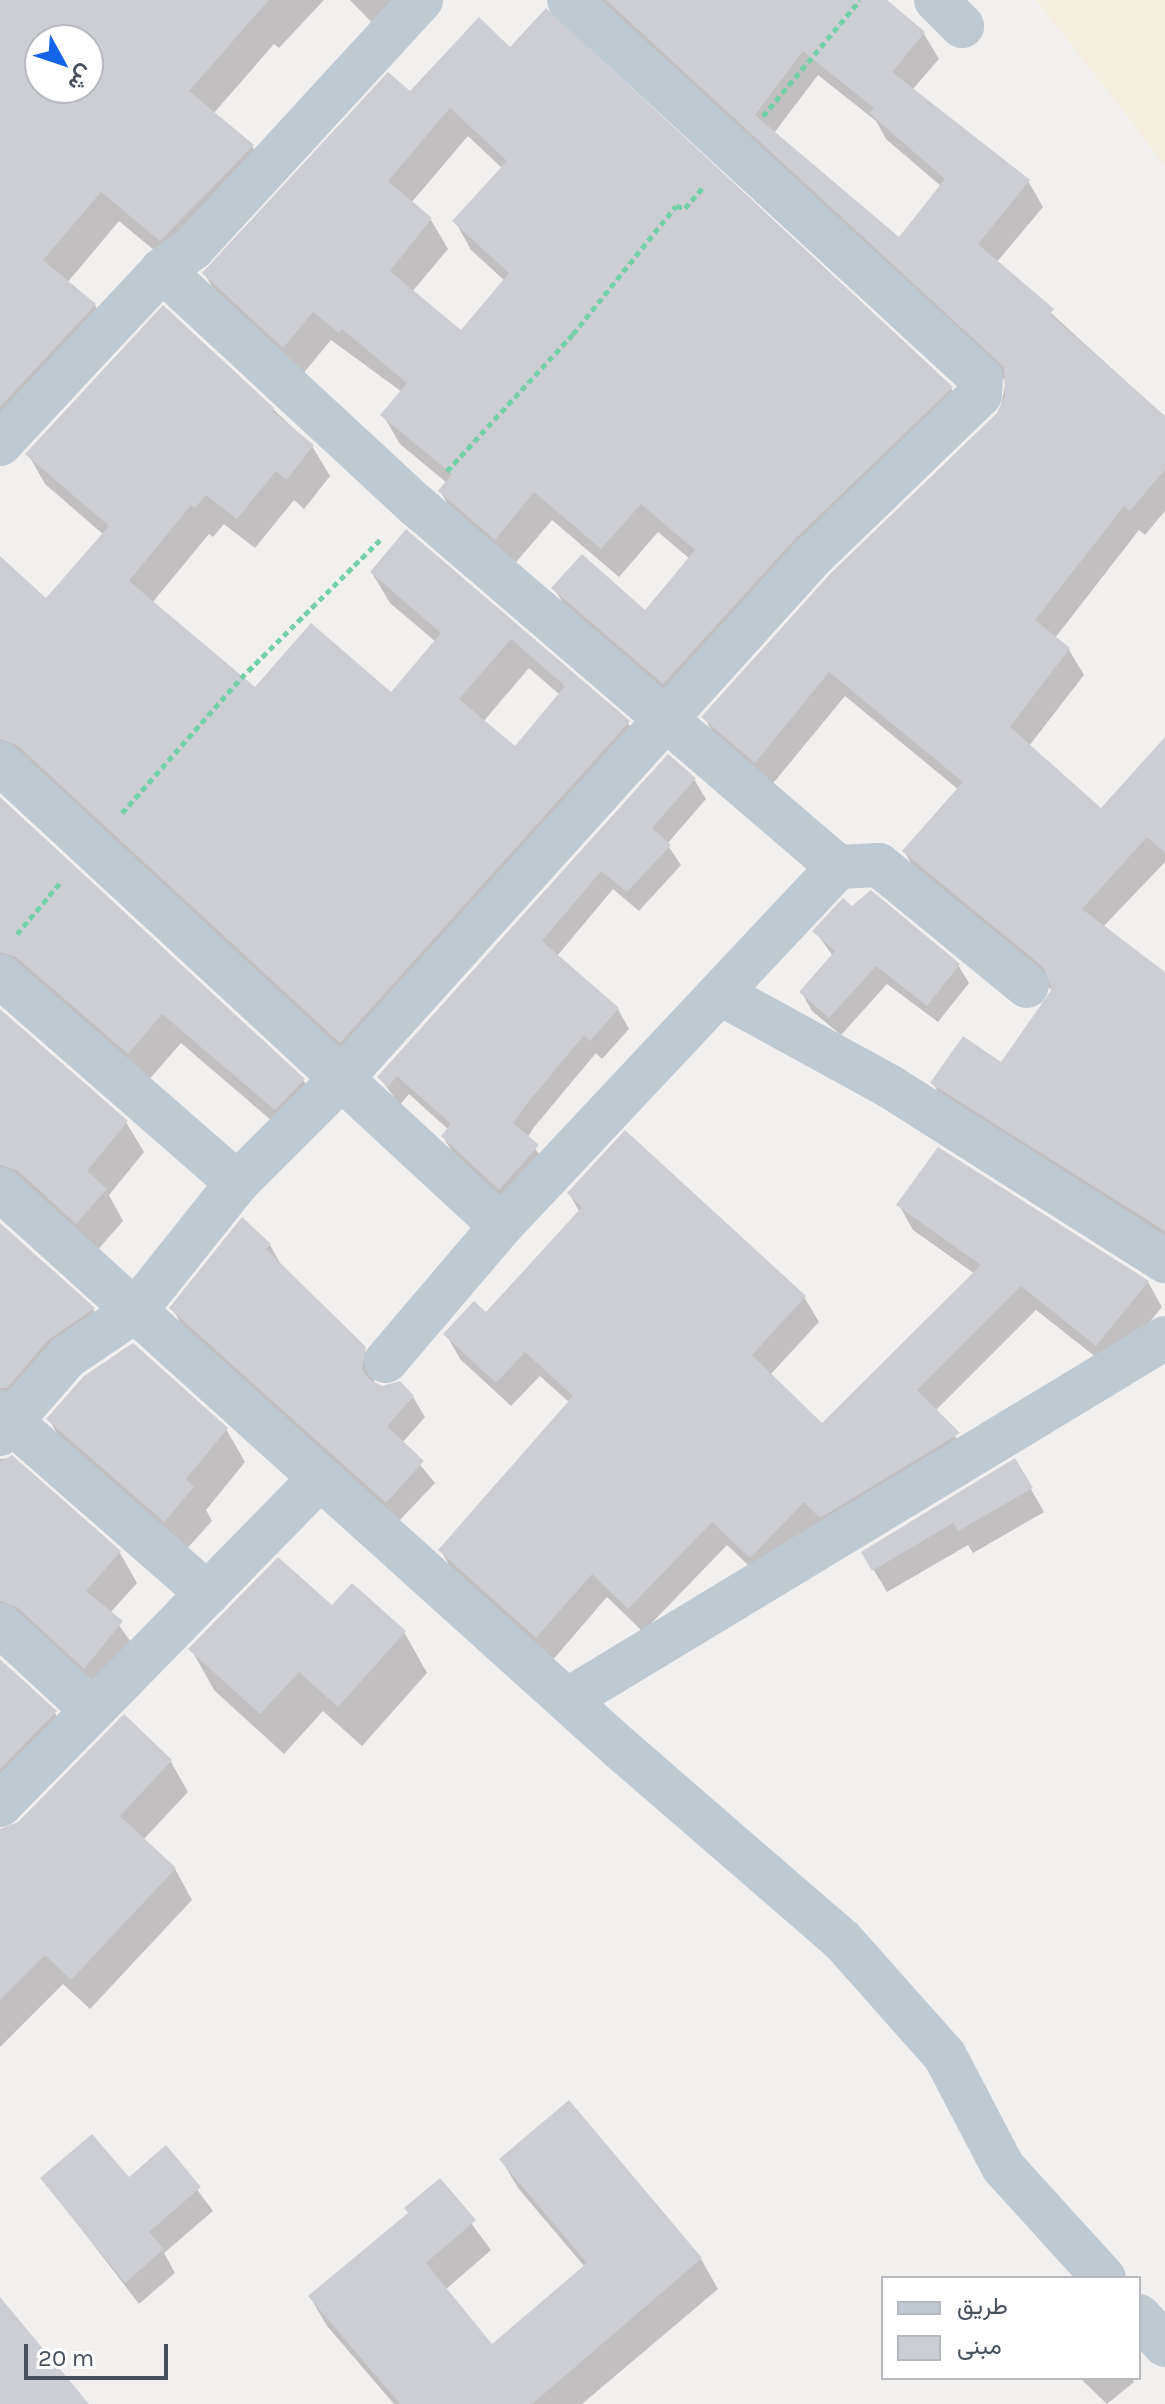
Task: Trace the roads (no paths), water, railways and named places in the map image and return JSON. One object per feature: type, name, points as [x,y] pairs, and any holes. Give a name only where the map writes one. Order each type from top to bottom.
[{"type":"street","points":[[0,444],[162,270],[193,248],[421,0]]},
{"type":"street","points":[[208,1594],[3,1423],[67,1357],[135,1311],[237,1183],[342,1078],[812,557],[963,416],[982,388],[981,378],[946,345],[569,0]]},
{"type":"street","points":[[162,270],[416,505],[838,867],[879,865],[1027,986]]},
{"type":"street","points":[[0,763],[501,1226]]},
{"type":"street","points":[[386,1361],[501,1226],[838,867]]},
{"type":"street","points":[[0,976],[237,1183]]},
{"type":"street","points":[[721,994],[889,1086],[1165,1261]]},
{"type":"street","points":[[0,1189],[319,1479],[842,1940],[945,2056],[1003,2167],[1102,2276]]},
{"type":"street","points":[[567,1700],[1165,1338]]},
{"type":"street","points":[[0,1805],[90,1708],[208,1594],[319,1479]]},
{"type":"street","points":[[0,1625],[90,1708]]},
{"type":"street","points":[[1141,2318],[1165,2345]]}]
